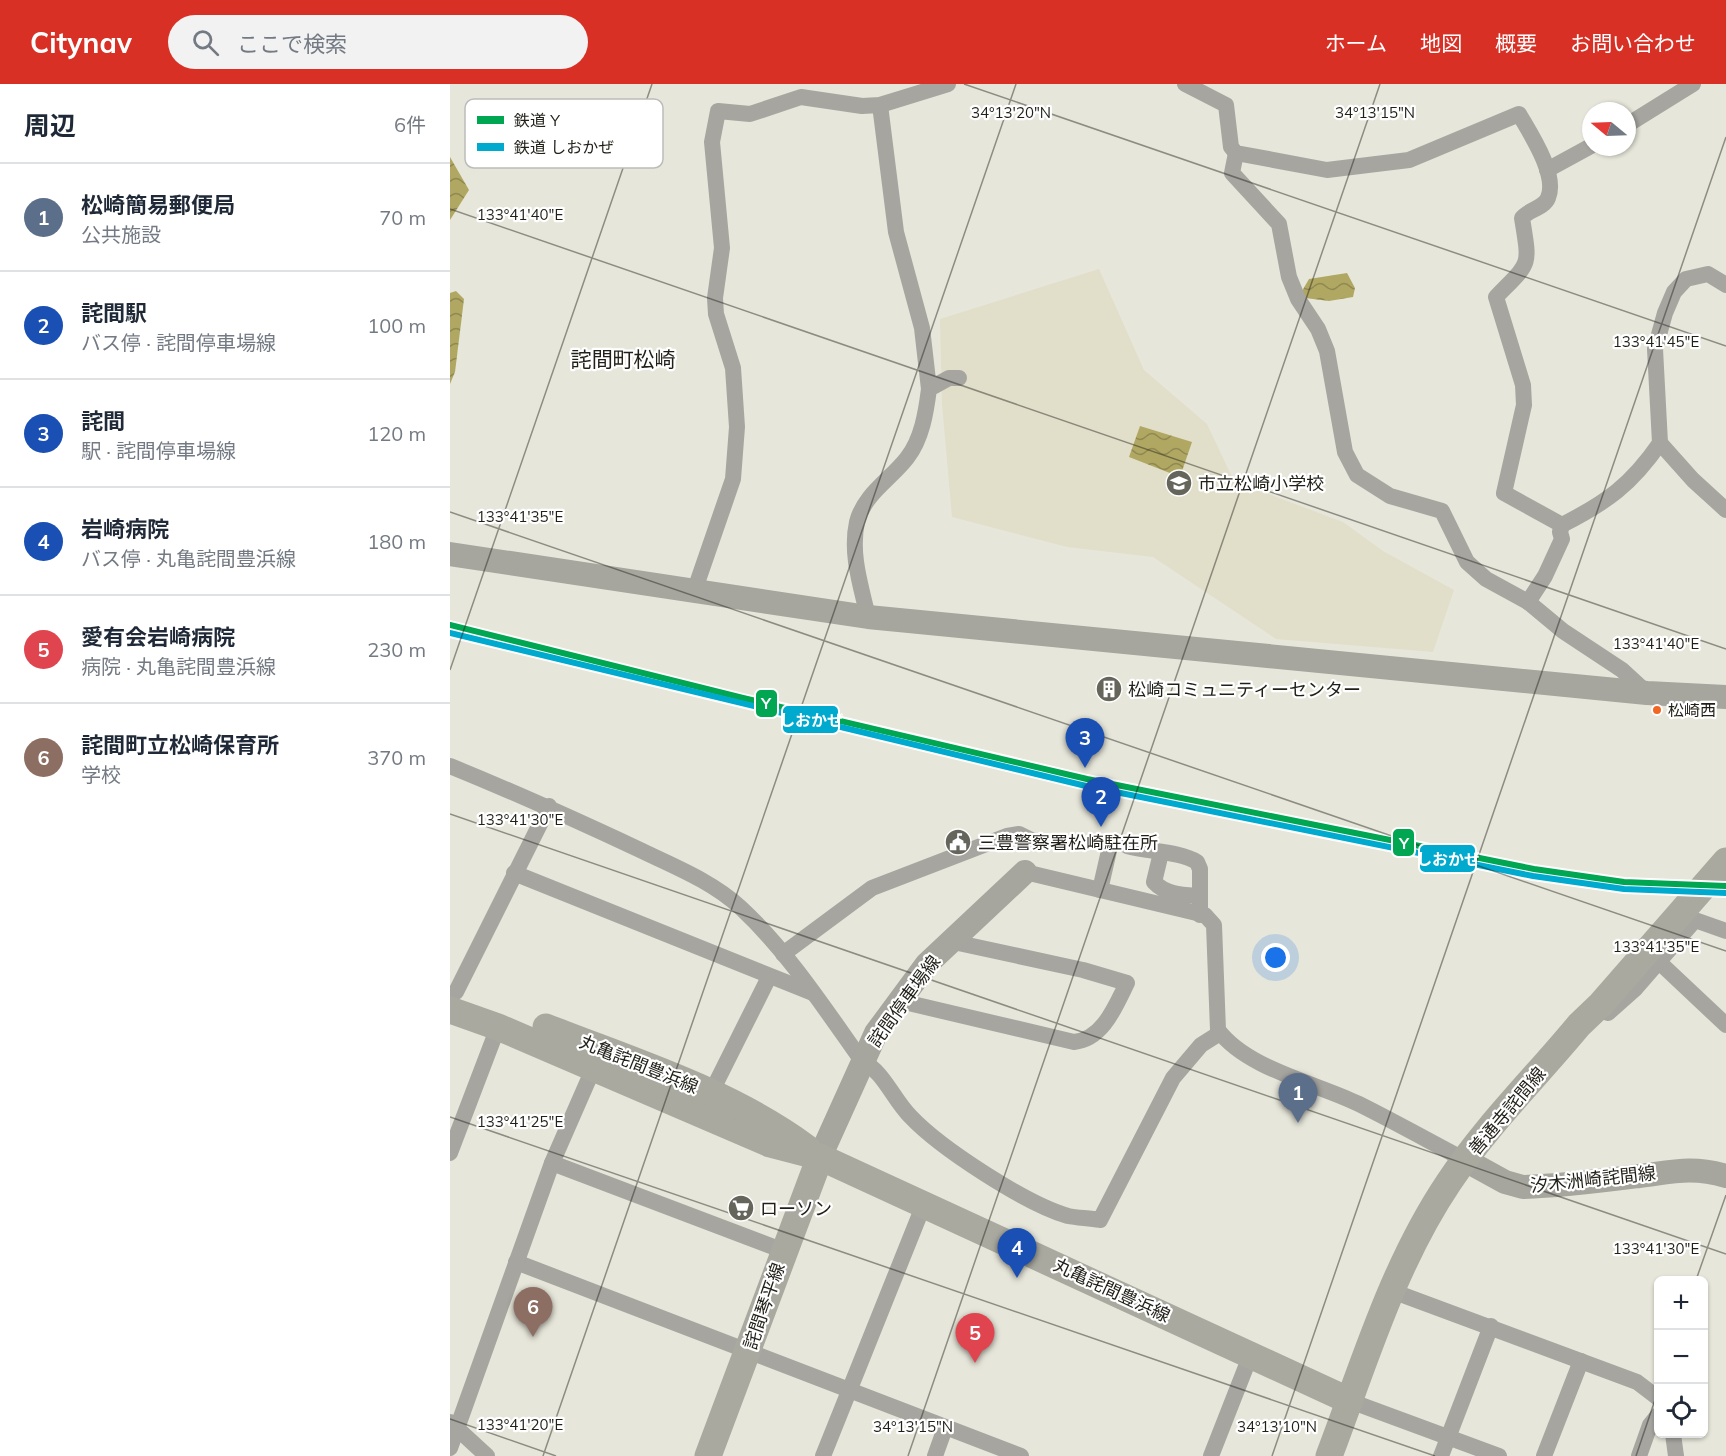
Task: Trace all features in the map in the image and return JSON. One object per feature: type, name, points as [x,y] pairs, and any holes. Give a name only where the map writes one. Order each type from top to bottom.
[{"type":"main road","name":"善通寺詫間線","points":[[1350,1401],[1392,1291],[1431,1212],[1465,1160],[1563,1044],[1726,861]]},
{"type":"main road","name":"丸亀詫間豊浜線","points":[[452,997],[498,1027],[770,1144],[820,1157],[1350,1401]]},
{"type":"main road","name":"丸亀詫間豊浜線","points":[[452,997],[711,1093],[778,1126],[820,1157]]},
{"type":"main road","name":"詫間琴平線","points":[[708,1456],[820,1157]]},
{"type":"main road","points":[[1329,1456],[1350,1401]]},
{"type":"street","points":[[694,592],[730,488],[737,427],[733,368],[716,314],[715,298],[722,248],[712,142],[718,111],[750,114],[801,97],[862,106],[880,105],[948,84]]},
{"type":"street","points":[[1185,84],[1226,105],[1231,147],[1236,153],[1327,170],[1409,160],[1520,114],[1547,170],[1548,197],[1522,218],[1528,258],[1526,264],[1496,297],[1523,385],[1524,405],[1504,494],[1562,525]]},
{"type":"street","points":[[1636,119],[1693,84]]},
{"type":"street","points":[[868,617],[855,555],[858,521],[866,501],[909,457],[924,423],[929,389],[922,328],[896,232],[880,105]]},
{"type":"street","points":[[1547,170],[1582,151]]},
{"type":"street","points":[[1236,153],[1233,173],[1279,224],[1289,276],[1298,298],[1318,329],[1327,351],[1345,452],[1357,475],[1370,486],[1390,496],[1442,511],[1467,562],[1486,579],[1528,602],[1563,631],[1622,670],[1647,693]]},
{"type":"street","points":[[1726,285],[1708,274],[1686,279],[1674,292],[1665,313],[1655,349],[1660,443],[1693,480],[1726,510]]},
{"type":"street","points":[[929,389],[949,378],[958,378]]},
{"type":"street","points":[[1562,525],[1603,504],[1628,483],[1660,443]]},
{"type":"street","points":[[1528,602],[1545,576],[1562,538],[1562,525]]},
{"type":"street","points":[[450,554],[868,617],[1647,693],[1726,697]]},
{"type":"street","points":[[450,766],[549,806],[708,884],[740,907],[783,954],[862,1062],[873,1067],[898,1103],[921,1127],[990,1176],[1066,1215],[1100,1220],[1173,1078],[1201,1045],[1220,1033]]},
{"type":"street","points":[[452,997],[549,806]]},
{"type":"street","points":[[783,954],[872,888],[1007,836],[1019,834],[1031,840]]},
{"type":"street","points":[[1100,890],[1119,844],[1161,853],[1180,854],[1197,862],[1200,869],[1200,915]]},
{"type":"street","points":[[1161,853],[1154,882],[1160,889],[1199,896]]},
{"type":"street","points":[[1024,872],[1205,915],[1214,925],[1220,1033],[1228,1044],[1263,1063],[1358,1103],[1465,1160]]},
{"type":"street","name":"詫間停車場線","points":[[820,1157],[876,1033],[927,964],[1024,872]]},
{"type":"street","points":[[514,873],[813,993]]},
{"type":"street","points":[[1563,1044],[1605,1016],[1635,989],[1695,920],[1726,931]]},
{"type":"street","points":[[900,1001],[1074,1042],[1088,1041],[1104,1025],[1127,983],[1083,970],[949,941]]},
{"type":"street","points":[[1658,961],[1726,1025]]},
{"type":"street","points":[[711,1093],[769,977]]},
{"type":"street","points":[[450,1153],[498,1027]]},
{"type":"street","points":[[450,1448],[454,1425],[552,1162],[594,1067]]},
{"type":"street","name":"汐木洲崎詫間線","points":[[1465,1160],[1505,1182],[1523,1187],[1646,1175],[1671,1170],[1696,1170],[1726,1176]]},
{"type":"street","points":[[552,1162],[784,1251]]},
{"type":"street","points":[[824,1456],[924,1204]]},
{"type":"street","points":[[516,1262],[1021,1456]]},
{"type":"street","points":[[1392,1291],[1637,1382],[1654,1394]]},
{"type":"street","points":[[1441,1456],[1491,1326]]},
{"type":"street","points":[[1211,1456],[1251,1354]]},
{"type":"street","points":[[1544,1456],[1581,1361]]},
{"type":"street","points":[[1350,1401],[1500,1456]]},
{"type":"street","points":[[1639,1456],[1650,1425],[1654,1421]]},
{"type":"street","points":[[454,1425],[488,1456]]},
{"type":"street","points":[[935,1456],[945,1428]]},
{"type":"street","points":[[1674,1438],[1676,1456]]},
{"type":"shaded area","points":[[1099,269],[1144,370],[1207,424],[1234,481],[1343,522],[1383,551],[1454,590],[1433,652],[1276,639],[1153,557],[1067,547],[952,517],[942,404],[940,319]]},
{"type":"water","points":[[450,157],[469,190],[450,220]]},
{"type":"water","points":[[1347,273],[1355,288],[1353,297],[1329,301],[1305,298],[1302,291],[1309,279]]},
{"type":"water","points":[[456,291],[464,299],[455,372],[450,384],[450,293]]},
{"type":"water","points":[[1140,426],[1192,442],[1180,477],[1129,457]]},
{"type":"rail line","name":"Y","points":[[450,625],[743,698],[1087,779],[1534,869],[1624,882],[1726,886]]},
{"type":"rail line","name":"しおかぜ","points":[[450,633],[1086,786],[1533,876],[1624,889],[1726,893]]},
{"type":"place","name":"市立松崎小学校","points":[[1179,483]]},
{"type":"place","name":"松崎コミュニティーセンター","points":[[1109,689]]},
{"type":"place","name":"松崎西","points":[[1657,710]]},
{"type":"place","name":"詫間","points":[[1085,768]]},
{"type":"place","name":"詫間駅","points":[[1101,827]]},
{"type":"place","name":"三豊警察署松崎駐在所","points":[[958,842]]},
{"type":"place","name":"松崎簡易郵便局","points":[[1298,1123]]},
{"type":"place","name":"ローソン","points":[[741,1208]]},
{"type":"place","name":"岩崎病院","points":[[1017,1278]]},
{"type":"place","name":"詫間町立松崎保育所","points":[[533,1337]]},
{"type":"place","name":"愛有会岩崎病院","points":[[975,1363]]},
{"type":"district","name":"詫間町松崎","points":[[623,359]]}]
